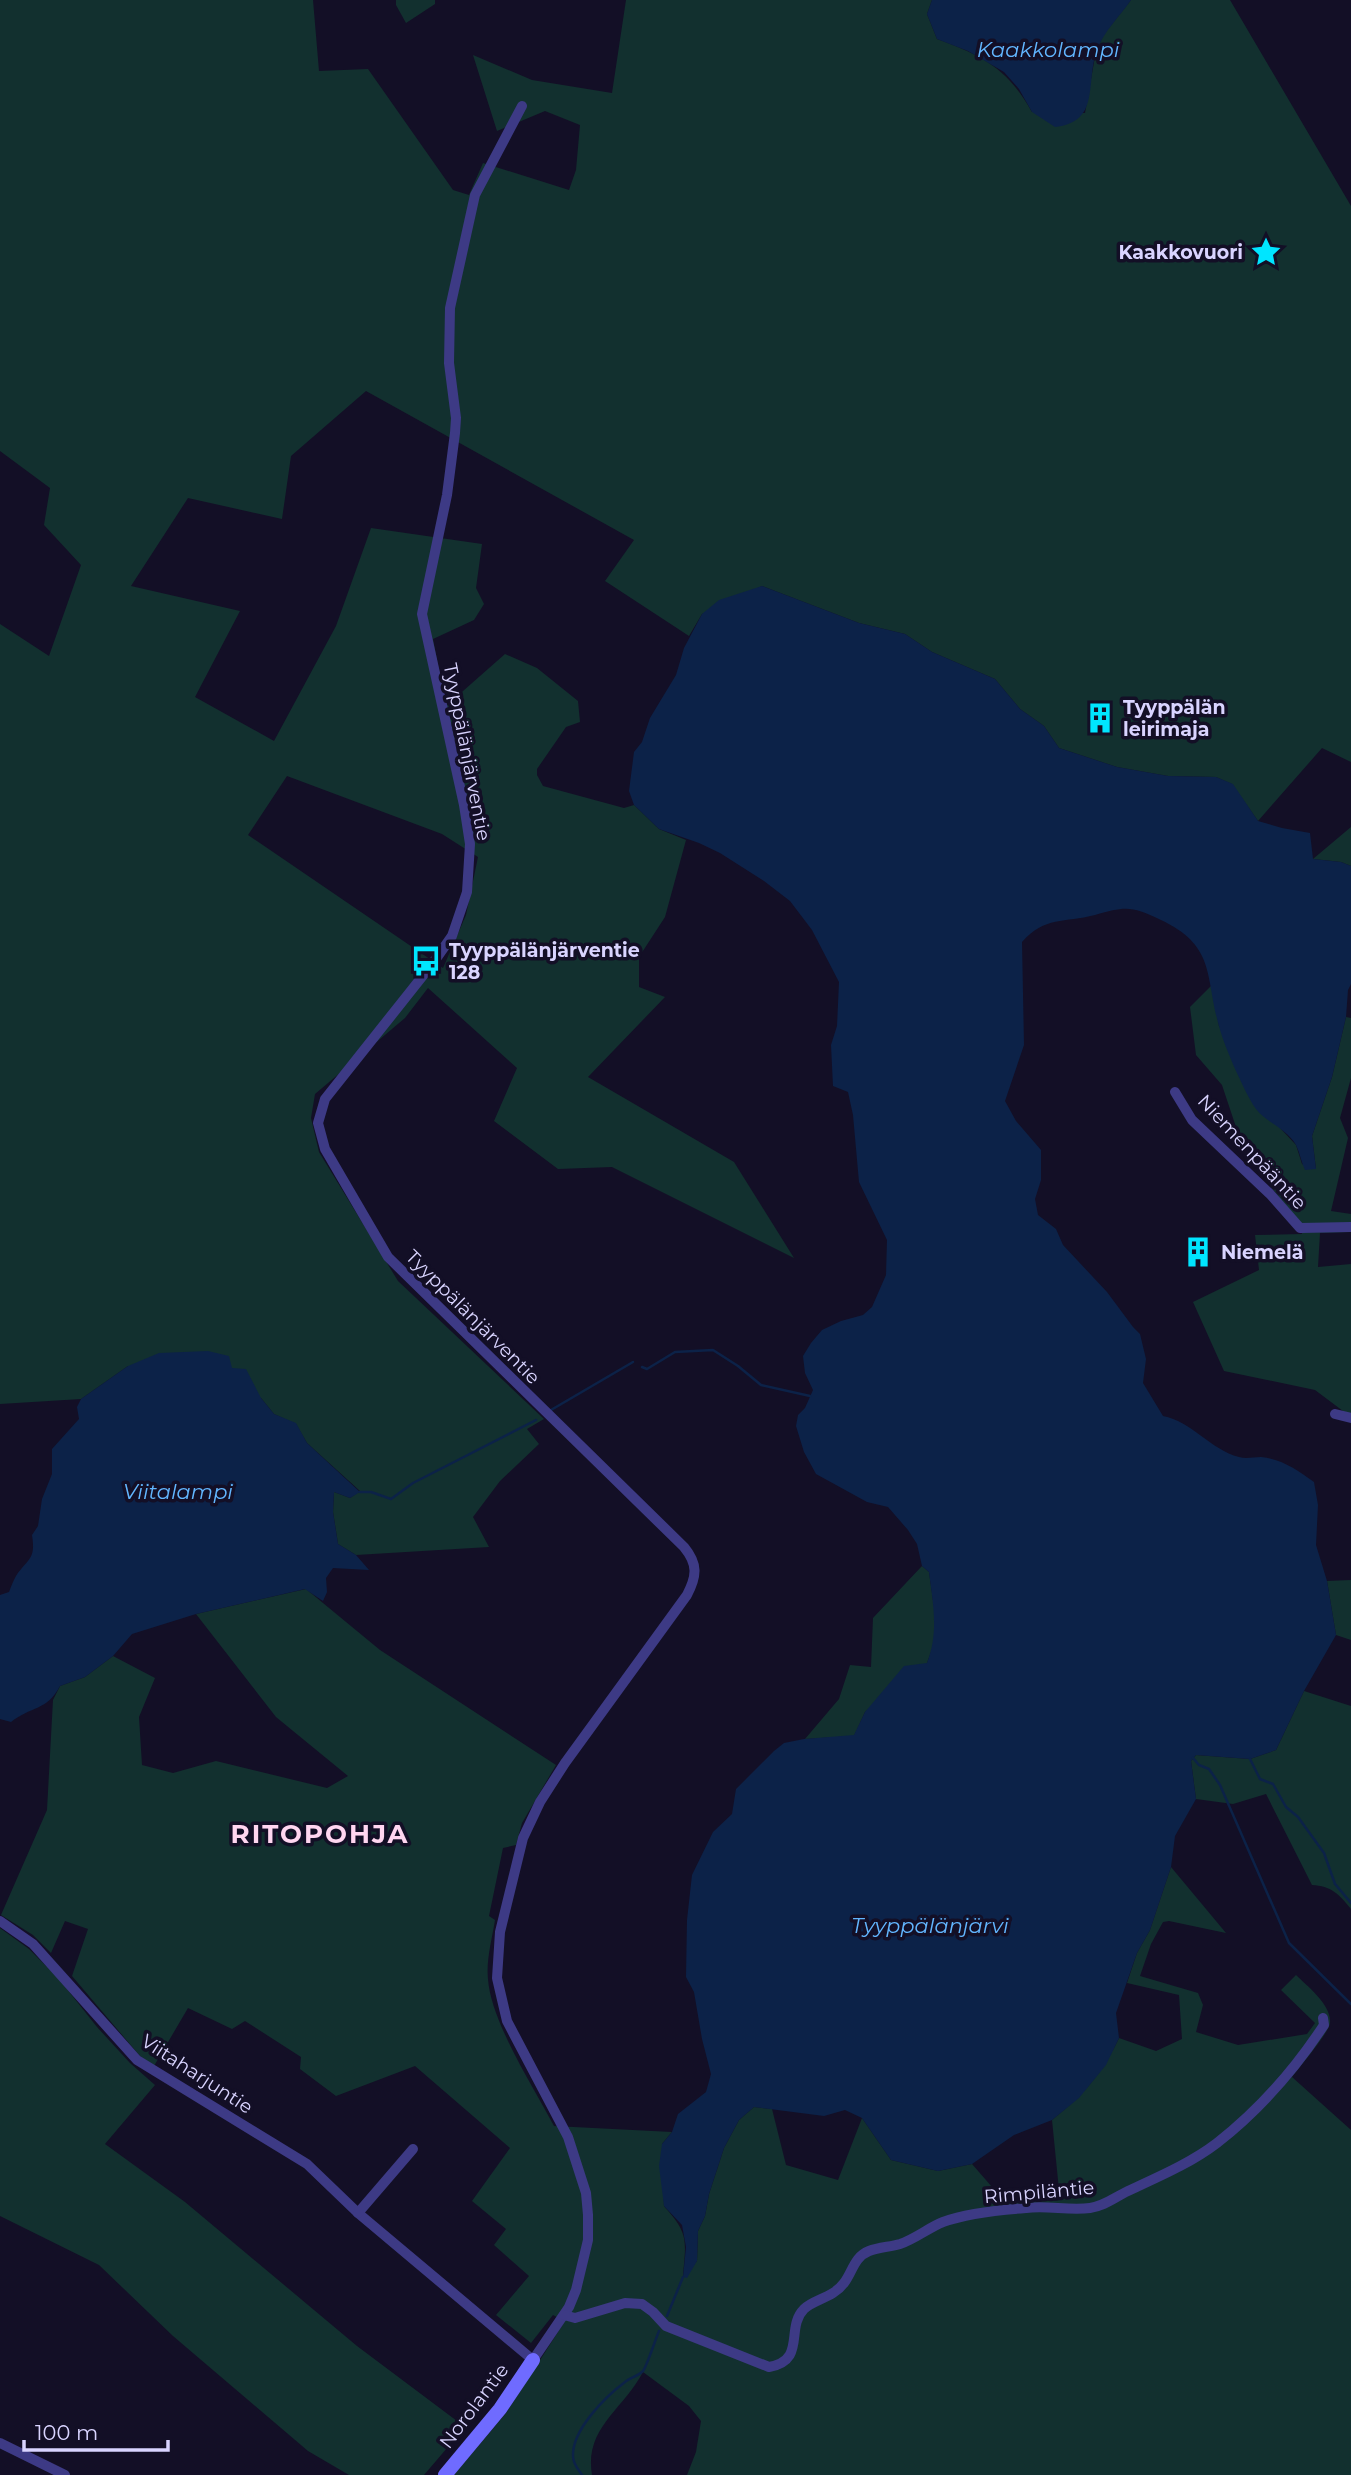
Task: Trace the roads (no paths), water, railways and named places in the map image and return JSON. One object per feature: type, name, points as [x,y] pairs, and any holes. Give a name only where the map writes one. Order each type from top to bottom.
[{"type":"street","name":"Tyyppälänjärventie","points":[[522,106],[475,195],[450,308],[449,363],[456,418],[455,433],[447,495],[422,614],[464,805],[470,844],[467,892],[452,936],[433,964],[325,1099],[318,1123],[325,1149],[388,1256],[676,1540],[693,1558],[695,1568],[694,1581],[687,1595],[580,1742],[540,1802],[523,1838],[500,1932],[497,1978],[507,2021],[568,2137],[586,2193],[589,2240],[576,2290],[564,2315],[533,2360]]},
{"type":"street","name":"Niemenpääntie","points":[[1175,1092],[1192,1120],[1270,1194],[1300,1228],[1351,1227]]},
{"type":"street","points":[[1335,1414],[1351,1418]]},
{"type":"street","name":"Viitaharjuntie","points":[[0,1921],[33,1944],[137,2060],[307,2164],[358,2213],[533,2360]]},
{"type":"street","name":"Rimpiläntie","points":[[564,2315],[575,2318],[625,2303],[642,2304],[666,2326],[769,2367],[781,2365],[791,2355],[797,2322],[805,2307],[828,2298],[844,2283],[852,2266],[863,2254],[903,2243],[944,2222],[1031,2207],[1080,2209],[1098,2206],[1161,2177],[1215,2144],[1274,2089],[1311,2044],[1324,2025],[1323,2018]]},
{"type":"street","points":[[358,2213],[413,2149]]},
{"type":"street","name":"Norolantie","points":[[445,2475],[499,2409],[533,2360]]},
{"type":"street","points":[[0,2443],[65,2475]]},
{"type":"water","name":"Kaakkolampi","points":[[932,0],[1131,0],[1108,30],[1097,50],[1085,109],[1079,118],[1070,124],[1055,127],[1032,112],[1019,89],[1004,72],[968,51],[937,39],[927,14]]},
{"type":"water","name":"Tyyppälänjärvi","points":[[762,586],[859,623],[905,634],[932,652],[995,679],[1020,709],[1044,726],[1059,748],[1117,767],[1168,776],[1216,777],[1233,784],[1258,821],[1310,833],[1313,859],[1341,862],[1351,866],[1351,984],[1332,1077],[1312,1136],[1316,1169],[1305,1170],[1292,1139],[1256,1109],[1248,1095],[1223,1037],[1209,977],[1200,952],[1179,930],[1136,910],[1114,910],[1047,924],[1022,942],[1024,1045],[1005,1101],[1016,1121],[1041,1150],[1041,1180],[1035,1199],[1038,1215],[1056,1229],[1063,1245],[1107,1292],[1140,1334],[1146,1359],[1143,1383],[1163,1416],[1183,1424],[1229,1453],[1242,1458],[1261,1457],[1276,1460],[1314,1482],[1318,1505],[1316,1545],[1327,1581],[1336,1635],[1304,1691],[1276,1750],[1250,1759],[1196,1755],[1191,1761],[1196,1799],[1175,1836],[1171,1867],[1150,1930],[1137,1953],[1116,2013],[1119,2038],[1106,2065],[1079,2098],[1052,2120],[1014,2135],[972,2164],[938,2171],[891,2160],[862,2118],[845,2110],[824,2116],[754,2107],[739,2120],[724,2148],[705,2216],[698,2231],[697,2261],[687,2278],[683,2277],[686,2247],[682,2225],[664,2206],[659,2166],[662,2144],[672,2132],[678,2114],[706,2092],[711,2074],[694,1992],[686,1977],[687,1920],[692,1875],[713,1832],[732,1814],[736,1789],[784,1743],[854,1735],[865,1712],[904,1666],[927,1663],[934,1629],[929,1572],[922,1566],[917,1544],[908,1530],[888,1507],[867,1502],[816,1474],[804,1452],[796,1426],[798,1415],[805,1408],[813,1390],[805,1373],[803,1356],[822,1330],[863,1315],[872,1307],[886,1275],[887,1240],[859,1182],[853,1115],[848,1092],[833,1086],[831,1045],[837,1026],[839,982],[812,930],[790,901],[720,853],[659,829],[634,805],[629,791],[634,752],[642,742],[650,718],[676,675],[684,648],[702,614],[719,600]]},
{"type":"water","name":"Viitalampi","points":[[208,1351],[229,1356],[232,1368],[246,1369],[261,1398],[274,1414],[296,1423],[307,1443],[360,1492],[350,1498],[334,1492],[333,1512],[338,1544],[356,1555],[369,1570],[333,1568],[326,1578],[327,1592],[323,1601],[305,1589],[196,1614],[132,1634],[113,1656],[85,1677],[60,1686],[44,1704],[11,1722],[0,1719],[0,1595],[9,1592],[16,1576],[32,1554],[32,1535],[38,1526],[42,1499],[52,1474],[52,1449],[79,1419],[77,1407],[81,1399],[128,1366],[159,1353]]},
{"type":"waterway","points":[[642,1367],[647,1369],[675,1352],[713,1350],[761,1385],[810,1396]]},
{"type":"waterway","points":[[551,1410],[633,1362]]},
{"type":"waterway","points":[[360,1492],[371,1492],[391,1499],[413,1483],[536,1420]]},
{"type":"waterway","points":[[1193,1758],[1199,1765],[1209,1769],[1220,1785],[1289,1943],[1351,2004]]},
{"type":"waterway","points":[[1250,1759],[1260,1779],[1273,1784],[1286,1807],[1298,1817],[1324,1853],[1335,1884],[1351,1903]]},
{"type":"waterway","points":[[667,2316],[683,2277]]},
{"type":"waterway","points":[[582,2475],[573,2459],[578,2436],[591,2415],[608,2396],[643,2371],[659,2331]]},
{"type":"place","name":"Kaakkovuori","points":[[1266,252]]},
{"type":"place","name":"Tyyppälän leirimaja","points":[[1100,718]]},
{"type":"place","name":"Tyyppälänjärventie 128","points":[[426,961]]},
{"type":"place","name":"Niemelä","points":[[1198,1252]]},
{"type":"district","name":"RITOPOHJA","points":[[320,1834]]}]
